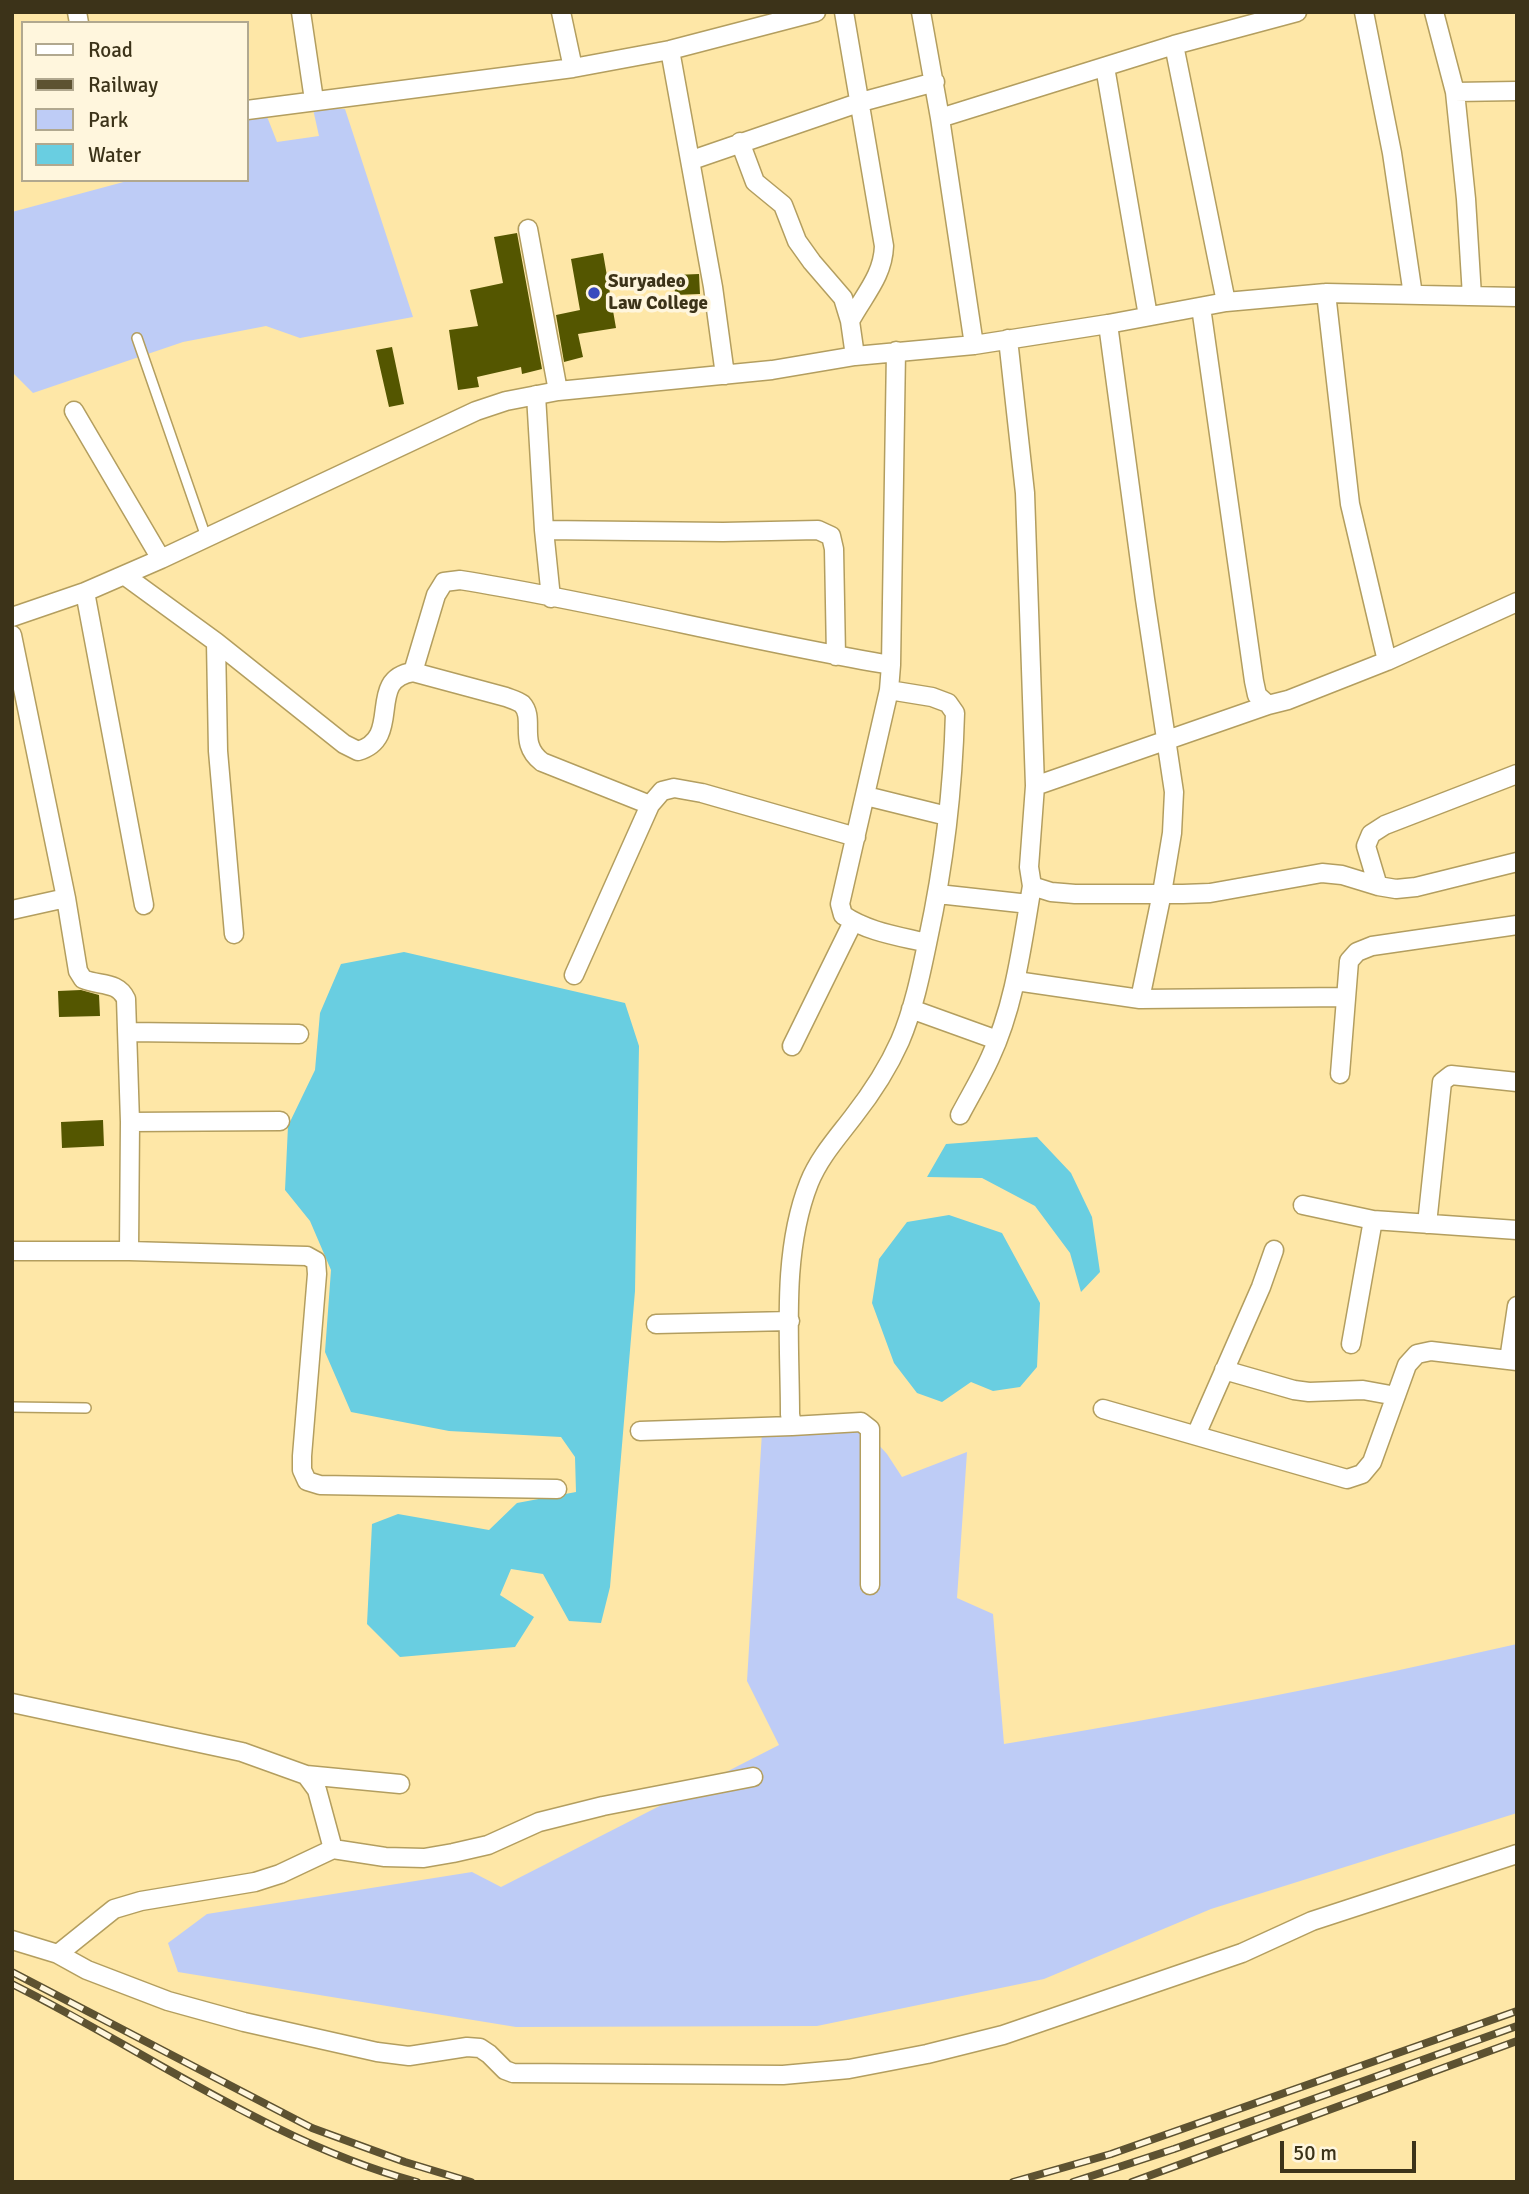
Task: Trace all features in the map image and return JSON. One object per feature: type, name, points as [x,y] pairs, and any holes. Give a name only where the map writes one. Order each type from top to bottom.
[{"type":"street","points":[[300,12],[314,100]]},
{"type":"street","points":[[561,12],[573,68]]},
{"type":"street","points":[[248,110],[573,68],[670,50],[816,12]]},
{"type":"street","points":[[844,12],[884,246],[883,262],[876,278],[850,321]]},
{"type":"street","points":[[921,12],[935,82],[974,345]]},
{"type":"street","points":[[940,118],[1174,45],[1242,19],[1297,12]]},
{"type":"street","points":[[1364,12],[1392,153],[1413,295]]},
{"type":"street","points":[[1434,12],[1455,92],[1472,296]]},
{"type":"street","points":[[1174,45],[1226,302]]},
{"type":"street","points":[[670,50],[692,160],[725,375]]},
{"type":"street","points":[[1105,67],[1148,316]]},
{"type":"street","points":[[692,160],[861,102],[935,82]]},
{"type":"street","points":[[1455,92],[1517,91]]},
{"type":"street","points":[[740,142],[755,182],[783,205],[797,241],[843,298],[850,321],[855,356]]},
{"type":"street","points":[[528,229],[558,391]]},
{"type":"street","points":[[1326,293],[1350,504],[1387,661]]},
{"type":"street","points":[[12,617],[85,592],[161,559],[476,411],[506,401],[558,391],[772,370],[855,356],[974,345],[1226,302],[1326,293],[1517,297]]},
{"type":"street","points":[[1201,307],[1254,681],[1258,695],[1268,705]]},
{"type":"street","points":[[1108,324],[1174,792],[1174,810],[1162,893],[1140,999]]},
{"type":"street","points":[[960,1115],[991,1057],[1016,981],[1032,886],[1029,867],[1035,786],[1025,493],[1008,339]]},
{"type":"street","points":[[896,351],[889,690],[840,904],[843,915],[853,922],[927,943]]},
{"type":"street","points":[[536,395],[551,598]]},
{"type":"street","points":[[74,411],[161,559]]},
{"type":"street","points":[[544,530],[818,530],[831,536],[834,549],[836,656]]},
{"type":"street","points":[[124,575],[216,642],[344,744],[358,751],[371,747],[379,735],[391,682],[400,674],[412,673],[506,696],[521,703],[526,712],[529,746],[533,756],[650,805]]},
{"type":"street","points":[[412,673],[436,595],[444,582],[460,580],[647,614],[836,656],[891,665]]},
{"type":"street","points":[[85,592],[144,905]]},
{"type":"street","points":[[1035,786],[1288,700],[1387,661],[1517,602]]},
{"type":"street","points":[[12,635],[66,898],[78,971],[83,979],[116,986],[126,999],[130,1122],[129,1251]]},
{"type":"street","points":[[216,642],[219,771],[234,934]]},
{"type":"street","points":[[792,1426],[790,1321],[793,1252],[809,1183],[826,1152],[883,1073],[900,1041],[920,980],[938,894],[955,713],[948,703],[932,697],[889,690]]},
{"type":"street","points":[[1378,886],[1366,846],[1371,834],[1385,825],[1517,774]]},
{"type":"street","points":[[574,975],[650,805],[662,790],[674,788],[726,799],[856,837]]},
{"type":"street","points":[[866,796],[947,816]]},
{"type":"street","points":[[1032,886],[1051,892],[1075,894],[1210,892],[1322,873],[1342,875],[1396,889],[1416,887],[1517,862]]},
{"type":"street","points":[[938,894],[1029,904]]},
{"type":"street","points":[[12,910],[66,898]]},
{"type":"street","points":[[792,1046],[853,922]]},
{"type":"street","points":[[1340,1074],[1349,961],[1357,952],[1372,946],[1517,925]]},
{"type":"street","points":[[1016,981],[1140,999],[1346,997]]},
{"type":"street","points":[[911,1009],[997,1040]]},
{"type":"street","points":[[127,1032],[299,1034]]},
{"type":"street","points":[[1427,1224],[1442,1082],[1451,1075],[1517,1082]]},
{"type":"street","points":[[130,1122],[280,1121]]},
{"type":"street","points":[[1303,1205],[1373,1220],[1517,1230]]},
{"type":"street","points":[[1351,1344],[1373,1220]]},
{"type":"street","points":[[1196,1435],[1261,1287],[1274,1250]]},
{"type":"street","points":[[12,1251],[307,1256],[316,1261],[302,1456],[302,1469],[307,1481],[320,1485],[557,1489]]},
{"type":"street","points":[[1103,1409],[1346,1479],[1362,1474],[1372,1462],[1407,1365],[1417,1353],[1431,1351],[1513,1361],[1517,1306]]},
{"type":"street","points":[[656,1324],[790,1321]]},
{"type":"street","points":[[1224,1370],[1294,1390],[1363,1390],[1396,1396]]},
{"type":"street","points":[[640,1431],[861,1422],[870,1429],[870,1585]]},
{"type":"street","points":[[12,1703],[242,1752],[306,1775],[400,1784]]},
{"type":"street","points":[[306,1775],[317,1790],[333,1849]]},
{"type":"street","points":[[58,1954],[114,1909],[141,1901],[255,1882],[280,1874],[333,1849],[385,1857],[424,1858],[488,1845],[540,1822],[603,1806],[753,1777]]},
{"type":"street","points":[[12,1940],[58,1954],[87,1970],[168,2001],[244,2022],[377,2052],[409,2056],[467,2047],[480,2048],[505,2070],[513,2073],[783,2075],[849,2069],[928,2054],[1003,2035],[1242,1953],[1312,1921],[1517,1854]]},
{"type":"lane","points":[[137,338],[206,537]]},
{"type":"lane","points":[[12,1407],[86,1408]]},
{"type":"green space","points":[[313,109],[345,109],[413,317],[300,338],[266,326],[183,342],[33,393],[12,372],[12,212],[124,182],[248,182],[248,116],[266,114],[277,142],[319,136]]},
{"type":"green space","points":[[866,1431],[887,1454],[902,1477],[967,1452],[957,1598],[993,1614],[1004,1744],[1261,1698],[1517,1644],[1517,1813],[1211,1909],[1044,1979],[817,2026],[516,2027],[178,1972],[168,1943],[207,1914],[472,1872],[501,1887],[779,1745],[747,1681],[762,1432]]},
{"type":"water","points":[[404,952],[625,1003],[639,1046],[635,1291],[610,1587],[601,1623],[569,1621],[543,1574],[511,1569],[500,1595],[534,1617],[515,1647],[400,1657],[367,1624],[372,1524],[398,1514],[489,1530],[517,1503],[576,1492],[575,1457],[561,1437],[449,1431],[351,1412],[325,1352],[331,1270],[310,1221],[285,1190],[288,1126],[315,1070],[320,1013],[341,964]]},
{"type":"water","points":[[1037,1137],[1071,1173],[1092,1217],[1100,1272],[1081,1292],[1070,1253],[1035,1206],[982,1178],[927,1177],[946,1144]]},
{"type":"water","points":[[949,1215],[1002,1233],[1040,1303],[1037,1367],[1020,1387],[993,1391],[971,1382],[942,1402],[917,1393],[894,1363],[872,1303],[879,1259],[907,1222]]},
{"type":"building","points":[[517,233],[542,369],[522,374],[521,367],[477,377],[479,387],[458,390],[449,330],[478,326],[470,290],[503,283],[494,237]]},
{"type":"building","name":"Suryadeo Law College","points":[[603,253],[616,328],[578,334],[583,357],[564,362],[556,315],[580,310],[571,259]]},
{"type":"building","points":[[699,274],[700,294],[675,295],[674,275]]},
{"type":"building","points":[[392,347],[404,404],[389,407],[376,350]]},
{"type":"building","points":[[81,990],[99,995],[100,1016],[59,1017],[58,991]]},
{"type":"building","points":[[103,1120],[104,1146],[62,1148],[61,1122]]},
{"type":"railway","points":[[12,1972],[312,2128],[405,2162],[471,2182]]},
{"type":"railway","points":[[12,1984],[261,2120],[364,2165],[417,2182]]},
{"type":"railway","points":[[1013,2182],[1111,2154],[1517,2011]]},
{"type":"railway","points":[[1073,2182],[1174,2149],[1517,2026]]},
{"type":"railway","points":[[1132,2182],[1517,2041]]},
{"type":"place","name":"Suryadeo Law College","points":[[594,293]]}]
